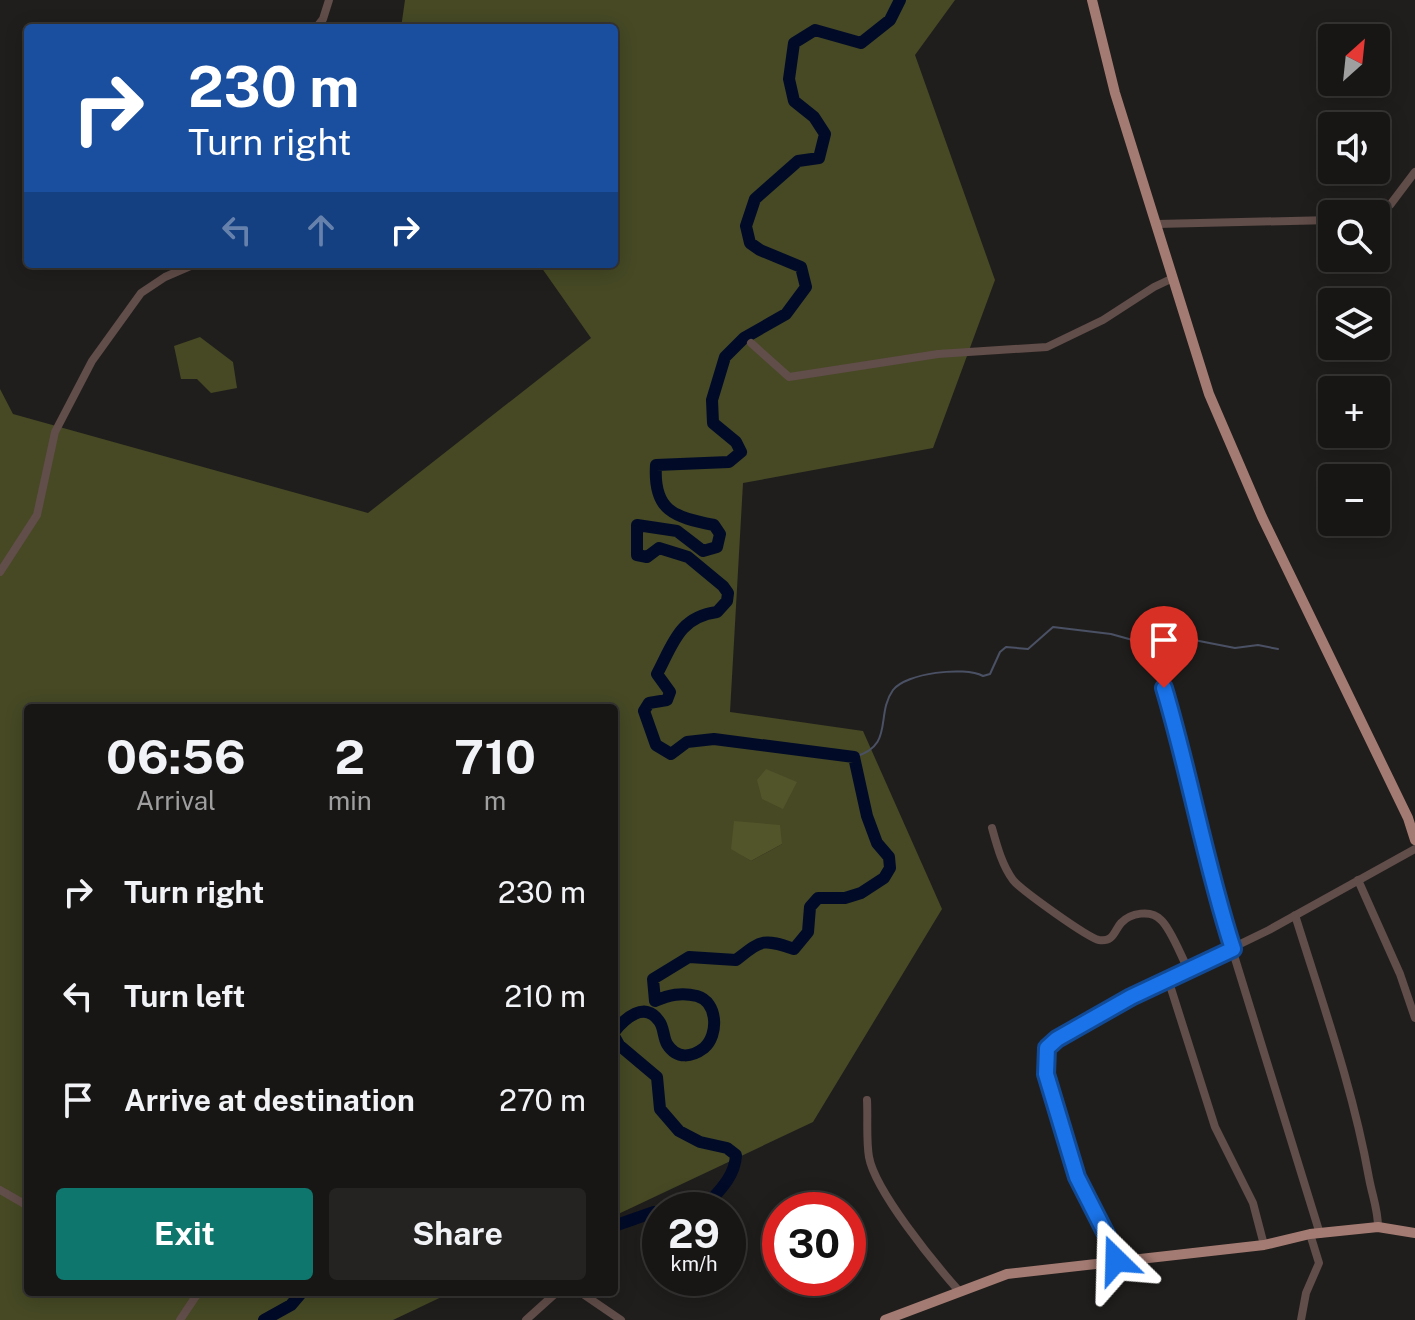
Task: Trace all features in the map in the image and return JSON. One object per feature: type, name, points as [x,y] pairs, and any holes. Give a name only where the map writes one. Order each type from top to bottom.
[{"type":"main road","points":[[1092,0],[1115,93],[1209,394],[1337,674],[1412,817],[1415,840]]},
{"type":"main road","points":[[885,1320],[906,1315],[1007,1274],[1264,1245],[1315,1234],[1378,1227],[1415,1233]]},
{"type":"street","points":[[319,24],[326,1]]},
{"type":"street","points":[[1390,205],[1414,175]]},
{"type":"street","points":[[1157,224],[1318,220]]},
{"type":"street","points":[[0,572],[37,515],[55,432],[92,361],[141,293],[186,268]]},
{"type":"street","points":[[751,343],[789,377],[938,354],[1047,347],[1103,320],[1173,278]]},
{"type":"street","points":[[1164,688],[1206,847],[1212,884],[1315,1234],[1319,1263],[1306,1293],[1301,1320]]},
{"type":"street","points":[[992,828],[1003,863],[1014,880],[1073,926],[1100,940],[1114,936],[1120,925],[1133,916],[1155,916],[1161,920],[1188,969]]},
{"type":"street","points":[[1116,1260],[1077,1177],[1046,1074],[1047,1048],[1089,1020],[1233,949],[1415,849]]},
{"type":"street","points":[[1358,880],[1400,974],[1415,1018]]},
{"type":"street","points":[[1295,915],[1362,1131],[1377,1206],[1378,1227]]},
{"type":"street","points":[[1168,979],[1210,1113],[1253,1203],[1264,1245]]},
{"type":"street","points":[[867,1100],[870,1159],[879,1181],[928,1254],[959,1291]]},
{"type":"street","points":[[0,1190],[24,1204]]},
{"type":"street","points":[[180,1320],[196,1296]]},
{"type":"street","points":[[526,1320],[553,1296]]},
{"type":"street","points":[[586,1296],[621,1320]]},
{"type":"green space","points":[[405,0],[955,0],[915,55],[995,280],[933,448],[743,483],[730,712],[863,731],[942,909],[813,1122],[665,1192],[642,1192],[642,1203],[618,1214],[618,704],[24,704],[24,1296],[444,1296],[393,1320],[0,1320],[0,389],[13,414],[368,513],[591,338],[542,268],[618,268],[618,24],[402,24]],"holes":[[[782,844],[751,861],[731,848]]]},
{"type":"green space","points":[[200,337],[233,362],[237,388],[211,393],[197,379],[181,379],[174,346]]},
{"type":"green space","points":[[766,769],[797,782],[783,809],[762,799],[757,780]]},
{"type":"green space","points":[[734,821],[780,825],[782,844],[751,861],[731,849]]},
{"type":"waterway","points":[[618,1028],[629,1017],[647,1012],[659,1021],[667,1044],[675,1053],[690,1055],[699,1051],[709,1042],[714,1027],[709,1005],[704,999],[686,994],[655,1001],[653,979],[689,957],[736,960],[757,945],[768,942],[794,949],[808,932],[810,907],[818,898],[845,898],[861,893],[884,878],[890,868],[889,857],[877,843],[867,816],[854,757],[714,739],[687,742],[671,754],[656,745],[644,711],[649,703],[667,700],[670,692],[657,674],[686,626],[704,615],[717,612],[727,601],[728,593],[688,557],[659,548],[647,557],[637,555],[637,525],[677,531],[703,551],[717,547],[720,534],[714,525],[677,515],[662,502],[658,493],[656,465],[729,462],[741,452],[736,442],[713,423],[712,400],[725,357],[744,338],[786,314],[806,287],[801,267],[750,243],[746,226],[755,199],[798,161],[819,158],[825,134],[814,117],[794,101],[789,79],[794,43],[815,30],[861,43],[890,20],[900,0]]},
{"type":"waterway","points":[[854,757],[867,752],[880,738],[888,700],[900,684],[936,673],[990,674],[1000,652],[1006,647],[1028,649],[1053,627],[1111,634],[1154,646],[1194,640],[1235,648],[1258,645],[1278,649]]},
{"type":"waterway","points":[[618,1043],[657,1077],[660,1109],[679,1131],[700,1142],[727,1148],[736,1155],[729,1178],[718,1192]]},
{"type":"waterway","points":[[618,1225],[642,1216]]},
{"type":"waterway","points":[[264,1320],[291,1305],[299,1296]]},
{"type":"route","points":[[1116,1260],[1077,1177],[1046,1074],[1047,1048],[1057,1039],[1131,997],[1233,949],[1212,884],[1206,847],[1164,688]]}]
